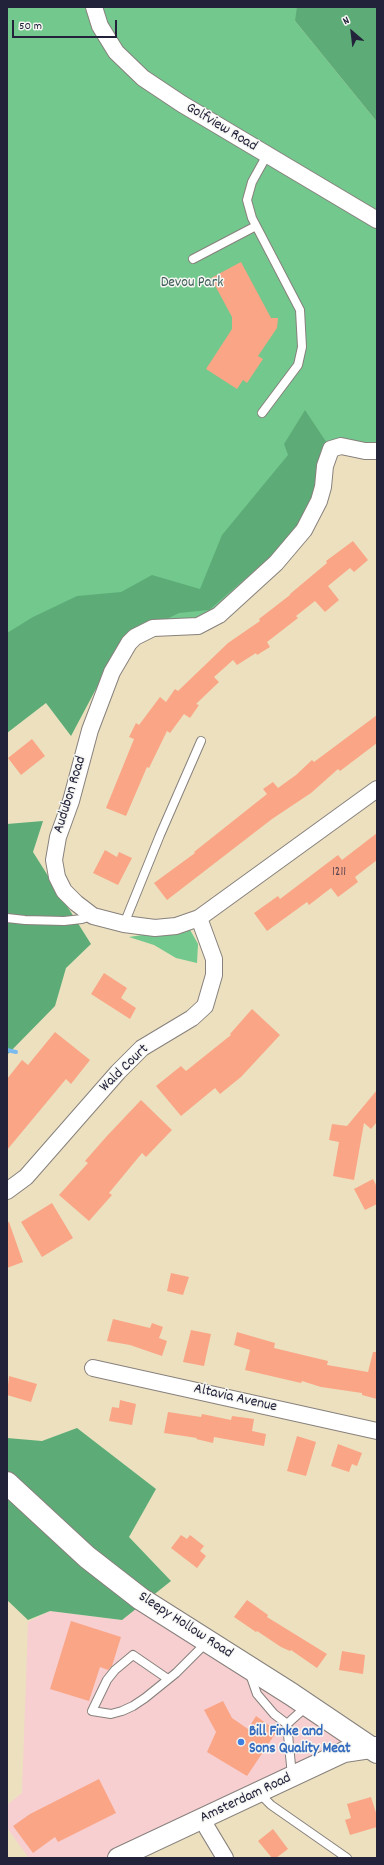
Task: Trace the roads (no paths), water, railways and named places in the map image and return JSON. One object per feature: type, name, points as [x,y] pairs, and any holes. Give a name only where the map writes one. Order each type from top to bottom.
[{"type":"main road","name":"Sleepy Hollow Road","points":[[7,1483],[87,1557],[141,1599],[248,1666],[375,1749]]},
{"type":"street","name":"Golfview Road","points":[[94,7],[100,26],[116,52],[143,78],[182,104],[377,220]]},
{"type":"street","name":"Audubon Road","points":[[377,450],[365,450],[341,446],[330,449],[325,466],[323,487],[319,501],[304,530],[276,563],[219,616],[198,626],[153,628],[135,637],[129,643],[112,672],[90,730],[71,801],[58,837],[54,860],[57,877],[64,891],[76,903],[93,916],[124,924],[155,928],[176,926],[199,918],[377,789]]},
{"type":"street","name":"Wald Court","points":[[7,1191],[26,1178],[118,1072],[142,1048],[192,1018],[205,1006],[214,975],[214,959],[199,918]]},
{"type":"street","name":"Altavia Avenue","points":[[93,1368],[377,1431]]},
{"type":"street","name":"Amsterdam Road","points":[[118,1858],[204,1819],[344,1752],[375,1749]]},
{"type":"street","points":[[204,1819],[207,1828],[225,1858]]},
{"type":"lane","points":[[262,413],[298,365],[302,347],[300,310],[256,226],[247,200],[252,182],[266,154]]},
{"type":"lane","points":[[193,259],[256,226]]},
{"type":"lane","points":[[124,924],[200,741]]},
{"type":"lane","points":[[7,918],[64,921],[93,916]]},
{"type":"lane","points":[[168,1679],[133,1655],[115,1670],[107,1680],[92,1711],[111,1714],[122,1711],[145,1698],[168,1679],[208,1642]]},
{"type":"lane","points":[[248,1666],[257,1694],[274,1714],[287,1724],[292,1777]]},
{"type":"lane","points":[[287,1724],[308,1705]]},
{"type":"lane","points":[[259,1793],[270,1805],[347,1858]]},
{"type":"waterway","points":[[7,1050],[16,1052]]},
{"type":"place","name":"Bill Finke and Sons Quality Meat","points":[[241,1742]]},
{"type":"park label","name":"Devou Park","points":[[192,284]]}]
